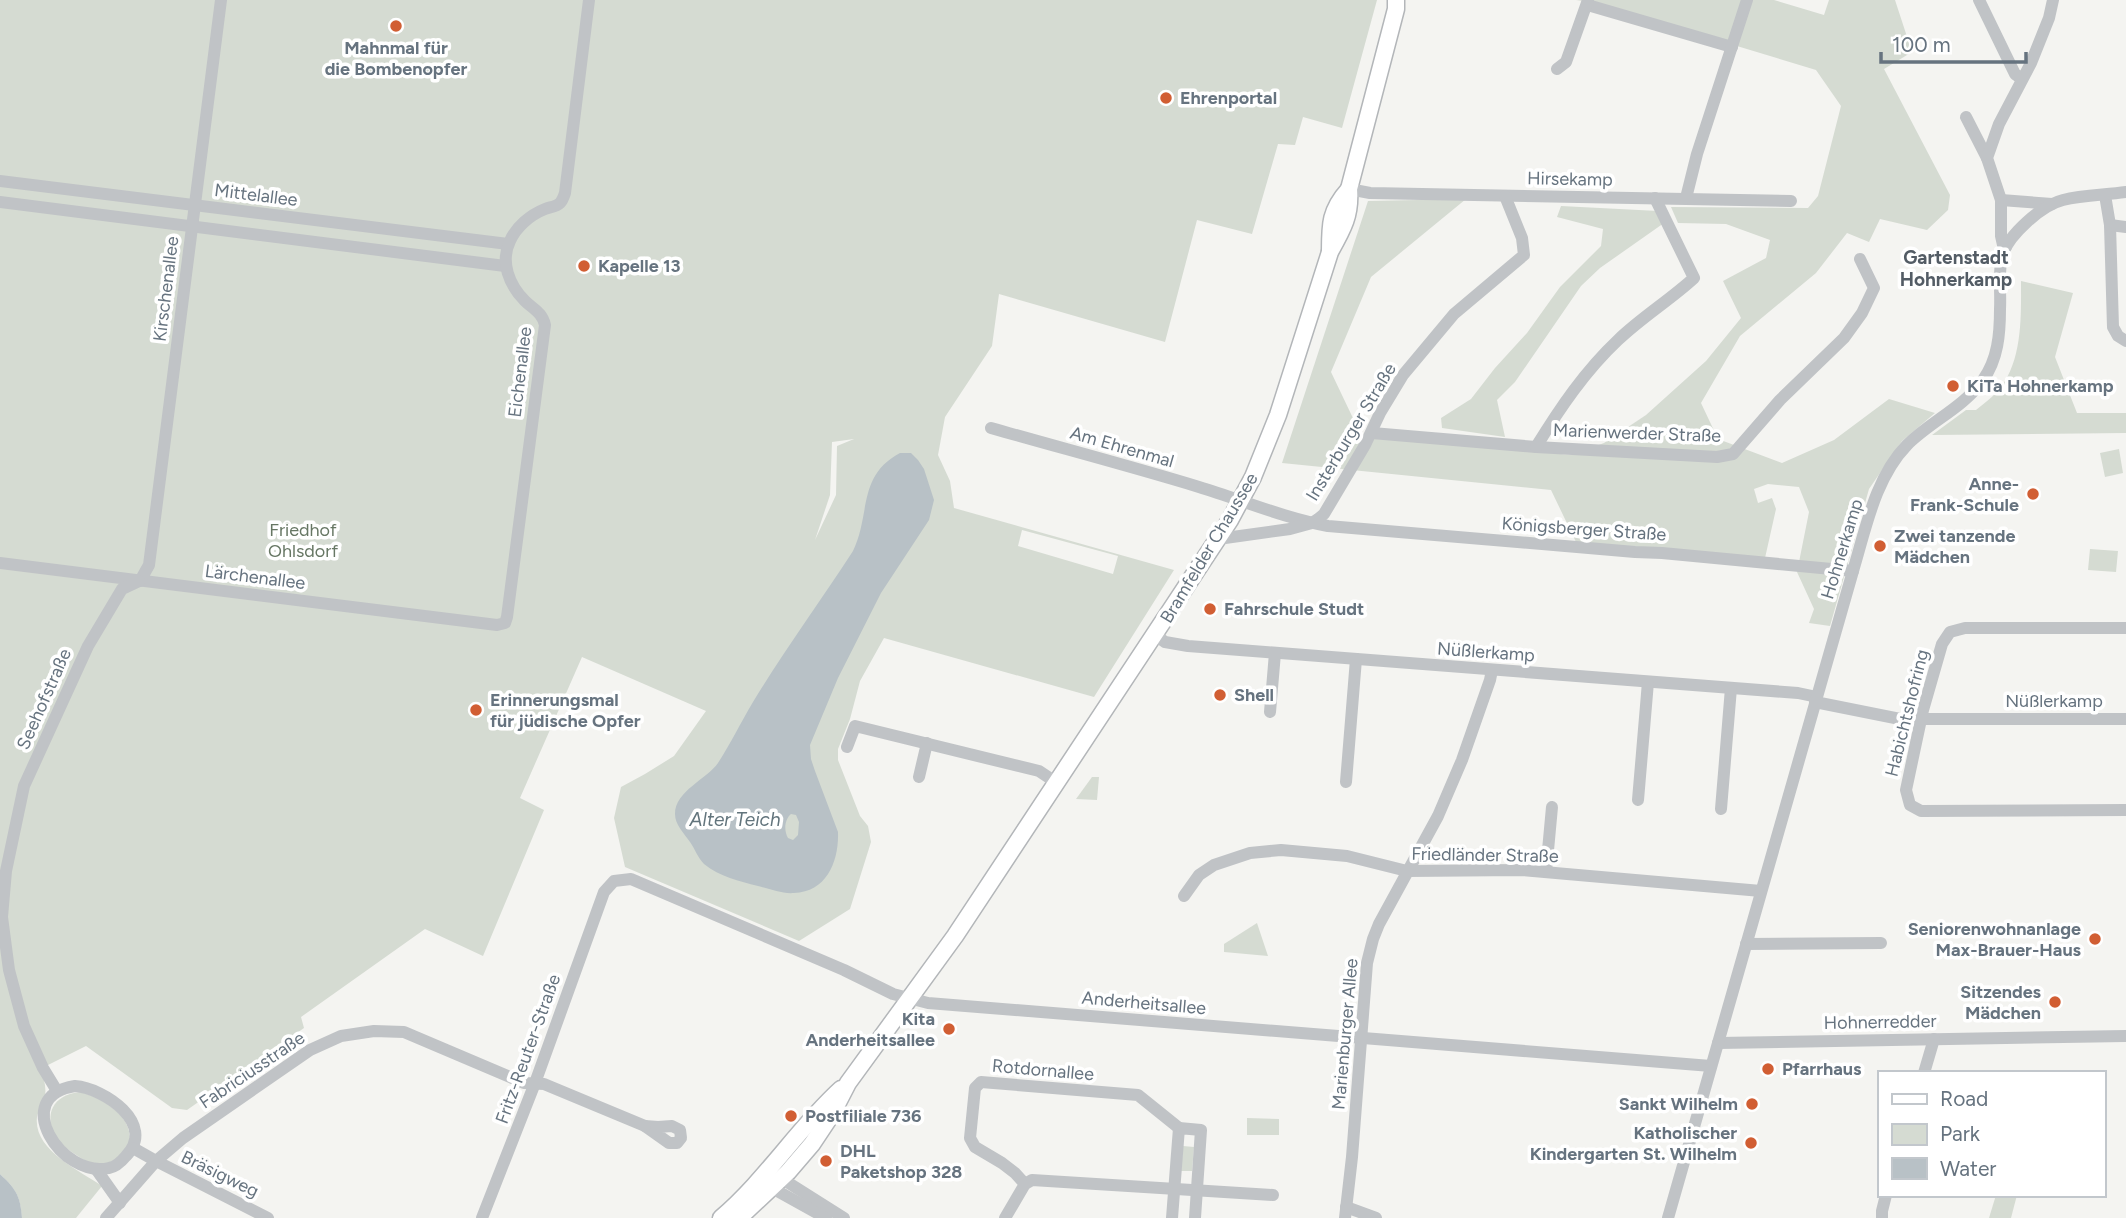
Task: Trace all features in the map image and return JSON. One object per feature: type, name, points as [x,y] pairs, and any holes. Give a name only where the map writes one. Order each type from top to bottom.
[{"type":"main road","name":"Bramfelder Chaussee","points":[[738,1218],[803,1155],[832,1114],[848,1083],[955,936],[1242,500],[1278,415],[1330,252],[1330,226],[1337,202],[1349,189],[1398,3]]},
{"type":"main road","name":"Bramfelder Chaussee","points":[[721,1218],[822,1106],[848,1083]]},
{"type":"street","name":"Kirschenallee","points":[[140,581],[149,565],[221,0]]},
{"type":"street","points":[[0,202],[505,266],[508,244],[513,235],[525,221],[557,205],[565,194],[589,0]]},
{"type":"street","points":[[1686,198],[1697,154],[1747,0]]},
{"type":"street","points":[[1979,0],[2015,74],[2022,79]]},
{"type":"street","points":[[1987,158],[1999,124],[2031,63],[2049,18],[2053,0]]},
{"type":"street","points":[[1557,69],[1566,62],[1589,3],[1732,47]]},
{"type":"street","name":"Hohnerkamp","points":[[1668,1218],[1853,570],[1876,498],[1892,463],[1908,444],[1965,401],[1984,379],[1999,340],[2000,274],[2006,247],[2001,236],[2000,200],[1987,158],[1966,117]]},
{"type":"street","name":"Mittelallee","points":[[0,181],[508,244]]},
{"type":"street","name":"Hirsekamp","points":[[1349,189],[1370,193],[1791,201]]},
{"type":"street","points":[[2006,247],[2018,230],[2052,204],[2062,200],[2126,192]]},
{"type":"street","name":"Insterburger Straße","points":[[1312,523],[1324,514],[1403,375],[1454,314],[1524,255],[1522,238],[1505,195]]},
{"type":"street","points":[[2105,195],[2110,225],[2113,327],[2118,336],[2126,341]]},
{"type":"street","points":[[1536,447],[1567,398],[1592,366],[1620,338],[1694,278],[1655,198]]},
{"type":"street","points":[[2000,200],[2052,204]]},
{"type":"street","points":[[2110,225],[2126,227]]},
{"type":"street","name":"Marienwerder Straße","points":[[1372,433],[1536,447],[1717,457],[1733,454],[1780,400],[1844,338],[1862,313],[1874,288],[1860,259]]},
{"type":"street","name":"Eichenallee","points":[[505,266],[515,288],[527,303],[543,316],[545,325],[505,623]]},
{"type":"street","name":"Am Ehrenmal","points":[[991,429],[1242,500]]},
{"type":"street","name":"Königsberger Straße","points":[[1242,500],[1293,519],[1357,529],[1853,570]]},
{"type":"street","name":"Königsberger Straße","points":[[1218,539],[1312,523]]},
{"type":"street","name":"Lärchenallee","points":[[0,563],[497,625],[505,623]]},
{"type":"street","name":"Seehofstraße","points":[[57,1091],[24,1026],[9,970],[2,916],[6,871],[24,786],[88,646],[121,589],[140,581]]},
{"type":"street","name":"Habichtshofring","points":[[2126,628],[1965,628],[1954,630],[1947,635],[1942,644],[1906,790],[1909,803],[1917,810],[1927,812],[2126,810]]},
{"type":"street","name":"Nüßlerkamp","points":[[1155,635],[1165,642],[1188,646],[1798,693],[1900,719],[2126,719]]},
{"type":"street","points":[[1270,712],[1275,653]]},
{"type":"street","points":[[1346,782],[1356,659]]},
{"type":"street","name":"Marienburger Allee","points":[[1346,1213],[1367,963],[1373,939],[1438,816],[1492,670]]},
{"type":"street","points":[[1638,800],[1648,682]]},
{"type":"street","points":[[1721,809],[1731,688]]},
{"type":"street","points":[[847,747],[855,726],[1039,771],[1057,783]]},
{"type":"street","points":[[919,777],[927,743]]},
{"type":"street","points":[[1546,872],[1552,807]]},
{"type":"street","name":"Friedländer Straße","points":[[1184,896],[1204,870],[1230,859],[1281,850],[1339,855],[1407,871],[1507,869],[1761,891]]},
{"type":"street","name":"Anderheitsallee","points":[[604,892],[614,881],[631,879],[844,970],[893,994],[942,1004],[1711,1066]]},
{"type":"street","name":"Fritz-Reuter-Straße","points":[[482,1218],[535,1083],[604,892]]},
{"type":"street","points":[[1746,944],[1881,943]]},
{"type":"street","name":"Fabriciusstraße","points":[[106,1218],[156,1161],[183,1139],[280,1069],[310,1050],[341,1036],[374,1031],[404,1032],[524,1083],[544,1084],[645,1126]]},
{"type":"street","name":"Hohnerredder","points":[[1718,1043],[2126,1037]]},
{"type":"street","points":[[1925,1071],[1934,1038]]},
{"type":"street","name":"Rotdornallee","points":[[1025,1184],[1002,1163],[975,1147],[970,1138],[975,1088],[981,1082],[1138,1095],[1179,1128],[1201,1130],[1195,1218]]},
{"type":"street","points":[[70,1086],[88,1087],[129,1115],[134,1127],[133,1148],[117,1165],[108,1169],[85,1166],[70,1157],[56,1146],[47,1132],[44,1112],[50,1098],[57,1091],[70,1086]]},
{"type":"street","points":[[1172,1218],[1179,1128]]},
{"type":"street","name":"Bräsigweg","points":[[133,1148],[268,1218]]},
{"type":"street","points":[[96,1169],[120,1203]]},
{"type":"street","points":[[766,1171],[777,1183],[826,1218]]},
{"type":"street","points":[[1005,1218],[1025,1184],[1032,1180],[1273,1195]]},
{"type":"street","points":[[777,1183],[845,1218]]},
{"type":"street","points":[[1882,1218],[1886,1197]]},
{"type":"street","points":[[1346,1213],[1376,1218]]},
{"type":"green space","name":"Friedhof Ohlsdorf","points":[[0,0],[1377,0],[1342,128],[1303,117],[1295,145],[1278,144],[1252,234],[1197,220],[1165,342],[999,294],[992,346],[945,417],[938,455],[950,481],[954,508],[1174,570],[1094,697],[884,638],[860,681],[850,719],[838,749],[838,760],[860,816],[868,826],[871,842],[850,909],[799,941],[625,867],[614,818],[621,787],[674,756],[706,711],[582,657],[520,798],[544,810],[483,956],[425,929],[301,1017],[304,1028],[187,1110],[172,1108],[86,1046],[40,1069],[45,1093],[37,1117],[38,1129],[42,1139],[59,1158],[102,1186],[76,1218],[22,1218],[17,1194],[0,1174]],"holes":[[[854,439],[837,446],[836,495],[815,540],[830,495],[832,442]],[[1022,530],[1118,556],[1113,574],[1018,546]]]},
{"type":"green space","points":[[1576,0],[1774,0],[1824,15],[1829,0],[1895,0],[1912,52],[1884,69],[1950,195],[1948,210],[1927,230],[1880,219],[1869,242],[1847,233],[1816,273],[1740,336],[1701,403],[1718,439],[1782,463],[1834,440],[1889,399],[1935,413],[1902,441],[1869,489],[1830,626],[1809,623],[1814,609],[1797,572],[1809,512],[1799,487],[1768,484],[1754,489],[1758,503],[1772,498],[1776,509],[1765,558],[1576,542],[1551,490],[1282,463],[1368,201],[1466,199],[1371,277],[1331,372],[1361,435],[1571,455],[1604,443],[1646,415],[1706,361],[1741,318],[1723,281],[1766,258],[1770,240],[1726,224],[1678,223],[1671,207],[1808,208],[1818,196],[1841,106],[1816,70],[1591,2]]},
{"type":"green space","points":[[1561,206],[1658,211],[1664,223],[1600,268],[1581,286],[1515,382],[1497,400],[1505,437],[1442,428],[1441,418],[1471,399],[1527,333],[1560,287],[1601,246],[1603,229],[1557,217]]},
{"type":"green space","points":[[2021,281],[2073,293],[2055,357],[2077,413],[2126,413],[2126,433],[1932,435],[1966,410],[1976,410],[1997,392],[2005,380],[2012,367],[2019,339]]},
{"type":"green space","points":[[2119,449],[2123,473],[2105,477],[2100,453]]},
{"type":"green space","points":[[2090,549],[2118,551],[2116,572],[2088,570]]},
{"type":"green space","points":[[1092,777],[1099,777],[1097,800],[1076,799]]},
{"type":"green space","points":[[1257,923],[1268,956],[1224,952],[1224,944]]},
{"type":"green space","points":[[80,1092],[107,1104],[128,1127],[128,1147],[122,1156],[113,1162],[88,1162],[56,1138],[50,1121],[53,1107],[63,1097]]},
{"type":"green space","points":[[1247,1118],[1279,1119],[1279,1135],[1247,1135]]},
{"type":"green space","points":[[1183,1146],[1194,1147],[1192,1171],[1181,1171]]},
{"type":"green space","points":[[1995,1197],[2016,1197],[2011,1218],[1989,1218]]},
{"type":"water","name":"Alter Teich","points":[[900,453],[911,453],[924,469],[934,500],[929,520],[881,593],[838,678],[810,745],[811,759],[838,832],[833,864],[823,881],[815,887],[794,893],[776,891],[730,878],[702,862],[676,822],[676,806],[686,792],[718,763],[765,683],[853,551],[871,484],[886,462]],"holes":[[[791,814],[796,815],[799,822],[798,835],[793,840],[788,838],[785,826]]]},
{"type":"water","points":[[0,1174],[17,1194],[22,1218],[0,1218]]},
{"type":"place","name":"Mahnmal für die Bombenopfer","points":[[396,26]]},
{"type":"place","name":"Ehrenportal","points":[[1166,98]]},
{"type":"place","name":"Kapelle 13","points":[[584,266]]},
{"type":"place","name":"KiTa Hohnerkamp","points":[[1953,386]]},
{"type":"place","name":"Anne- Frank-Schule","points":[[2033,494]]},
{"type":"place","name":"Zwei tanzende Mädchen","points":[[1880,546]]},
{"type":"place","name":"Fahrschule Studt","points":[[1210,609]]},
{"type":"place","name":"Shell","points":[[1220,695]]},
{"type":"place","name":"Erinnerungsmal für jüdische Opfer","points":[[476,710]]},
{"type":"place","name":"Seniorenwohnanlage Max-Brauer-Haus","points":[[2095,939]]},
{"type":"place","name":"Sitzendes Mädchen","points":[[2055,1002]]},
{"type":"place","name":"Kita Anderheitsallee","points":[[949,1029]]},
{"type":"place","name":"Pfarrhaus","points":[[1768,1069]]},
{"type":"place","name":"Sankt Wilhelm","points":[[1752,1104]]},
{"type":"place","name":"Postfiliale 736","points":[[791,1116]]},
{"type":"place","name":"Katholischer Kindergarten St. Wilhelm","points":[[1751,1143]]},
{"type":"place","name":"DHL Paketshop 328","points":[[826,1161]]},
{"type":"district","name":"Gartenstadt Hohnerkamp","points":[[1956,268]]}]
